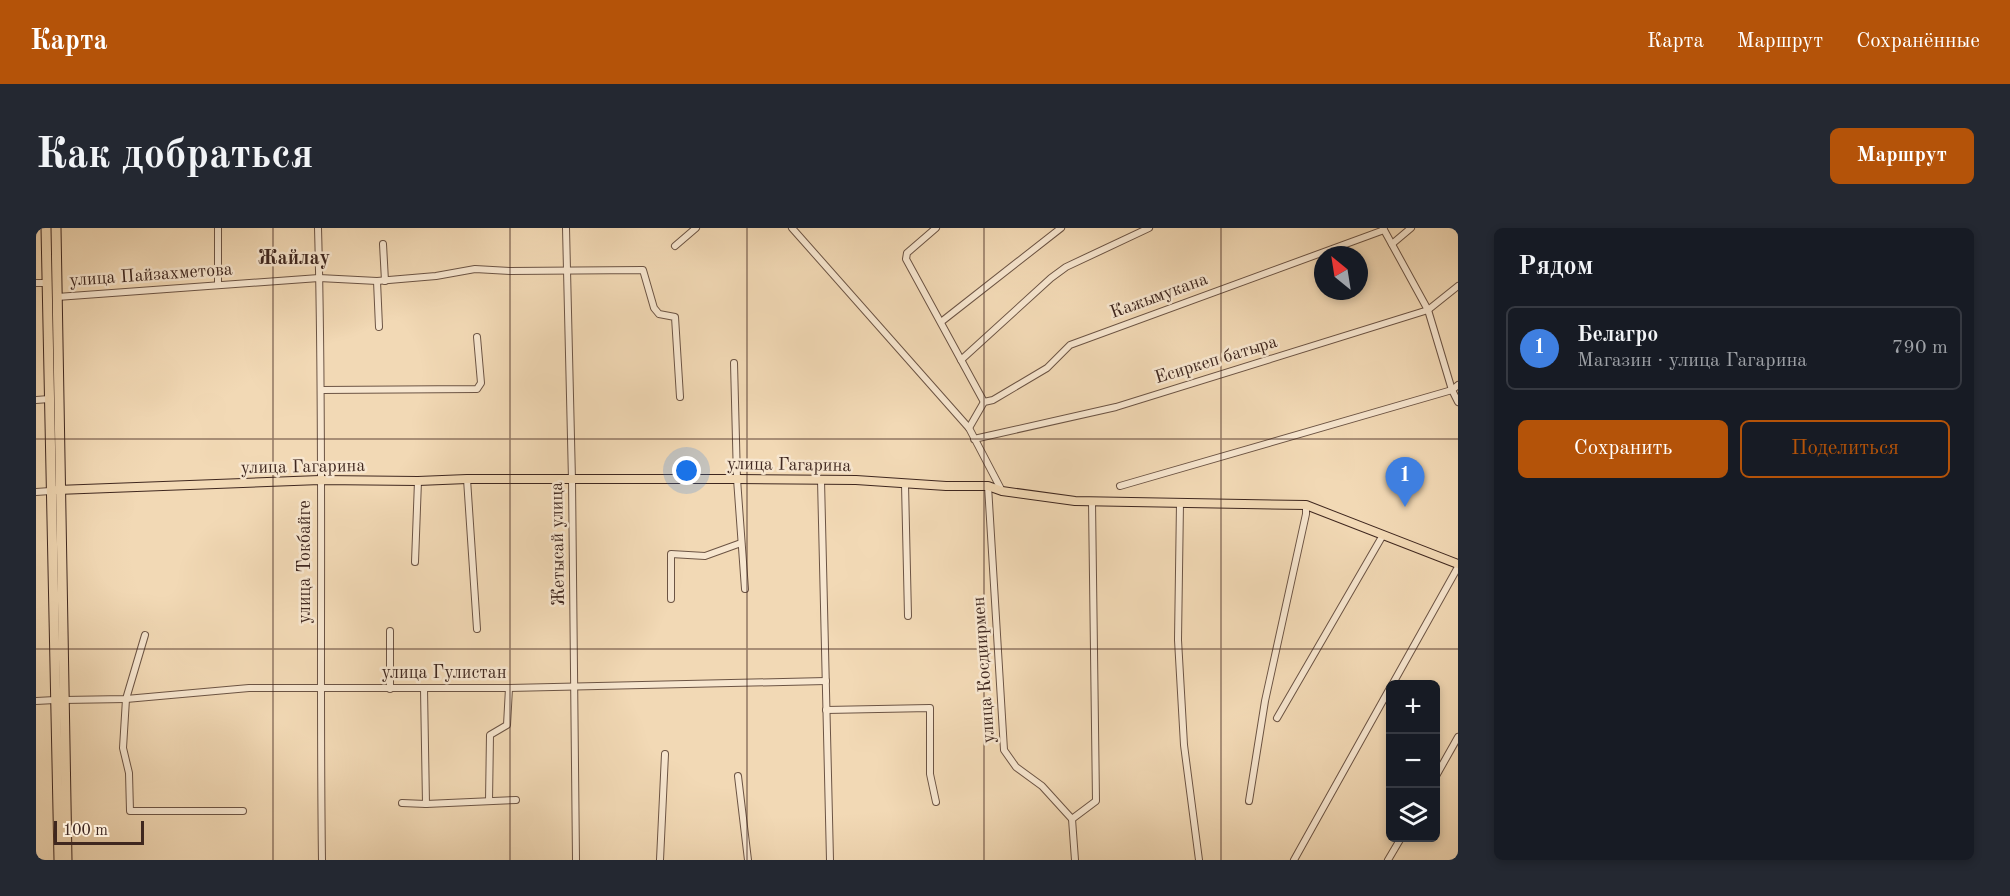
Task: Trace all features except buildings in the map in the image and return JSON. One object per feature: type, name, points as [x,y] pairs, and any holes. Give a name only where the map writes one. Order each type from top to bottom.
[{"type":"highway","points":[[46,228],[50,491],[67,860]]},
{"type":"highway","points":[[56,228],[61,490],[59,860]]},
{"type":"main road","name":"улица Гагарина","points":[[50,491],[320,480],[467,479],[821,480],[988,486],[1002,491],[1092,502],[1306,505],[1458,565]]},
{"type":"street","points":[[218,228],[218,285]]},
{"type":"street","name":"улица Токбайге","points":[[318,228],[321,390],[322,860]]},
{"type":"street","name":"Жетысай улица","points":[[567,228],[566,270],[573,480],[576,860]]},
{"type":"street","points":[[675,246],[696,228]]},
{"type":"street","points":[[792,228],[969,428],[1002,491]]},
{"type":"street","points":[[936,228],[907,253],[906,260],[984,402],[969,428]]},
{"type":"street","points":[[941,322],[1061,228]]},
{"type":"street","points":[[961,360],[1066,267],[1149,228]]},
{"type":"street","points":[[1392,244],[1411,228]]},
{"type":"street","points":[[1384,229],[1428,310],[1458,402]]},
{"type":"street","name":"Кажымукана","points":[[984,402],[993,400],[1047,368],[1070,345],[1384,229]]},
{"type":"street","points":[[383,244],[385,280]]},
{"type":"street","name":"улица Пайзахметова","points":[[57,297],[320,278],[377,281],[436,276],[475,269],[643,270],[654,308],[659,314],[675,317],[680,397]]},
{"type":"street","points":[[377,281],[379,327]]},
{"type":"street","name":"улица Пайзахметова","points":[[36,283],[47,283]]},
{"type":"street","name":"Есиркеп батыра","points":[[974,439],[1116,407],[1428,310],[1458,286]]},
{"type":"street","points":[[321,390],[477,389],[481,383],[477,337]]},
{"type":"street","points":[[734,363],[737,479],[745,588]]},
{"type":"street","points":[[1120,486],[1455,388]]},
{"type":"street","points":[[36,400],[49,399]]},
{"type":"street","points":[[467,479],[477,628]]},
{"type":"street","points":[[821,480],[830,860]]},
{"type":"street","points":[[415,562],[418,481]]},
{"type":"street","points":[[905,484],[908,616]]},
{"type":"street","name":"улица Косдиирмен","points":[[988,486],[1004,750],[1016,766],[1042,786],[1072,819]]},
{"type":"street","name":"улица Гагарина","points":[[36,492],[50,491]]},
{"type":"street","points":[[1075,860],[1072,819],[1096,801],[1092,502]]},
{"type":"street","points":[[1180,503],[1179,651],[1184,745],[1199,860]]},
{"type":"street","points":[[1249,801],[1265,701],[1306,514],[1306,505]]},
{"type":"street","points":[[1277,718],[1383,535]]},
{"type":"street","points":[[671,598],[671,554],[705,556],[741,543]]},
{"type":"street","points":[[1394,680],[1458,565]]},
{"type":"street","points":[[390,631],[390,688]]},
{"type":"street","points":[[145,635],[126,699],[123,748],[129,773],[130,811],[243,811]]},
{"type":"street","name":"улица Гулистан","points":[[36,701],[126,699],[249,688],[509,688],[826,681]]},
{"type":"street","points":[[489,801],[490,735],[507,725],[509,688]]},
{"type":"street","points":[[424,689],[426,804]]},
{"type":"street","points":[[1294,860],[1386,695]]},
{"type":"street","points":[[826,710],[930,708],[930,774],[936,802]]},
{"type":"street","points":[[1440,769],[1458,737]]},
{"type":"street","points":[[660,860],[665,754]]},
{"type":"street","points":[[738,776],[748,860]]},
{"type":"street","points":[[402,802],[426,804],[516,800]]},
{"type":"street","points":[[1388,860],[1398,842]]},
{"type":"place","name":"Белагро","points":[[1405,507]]},
{"type":"district","name":"Жайлау","points":[[294,259]]}]
